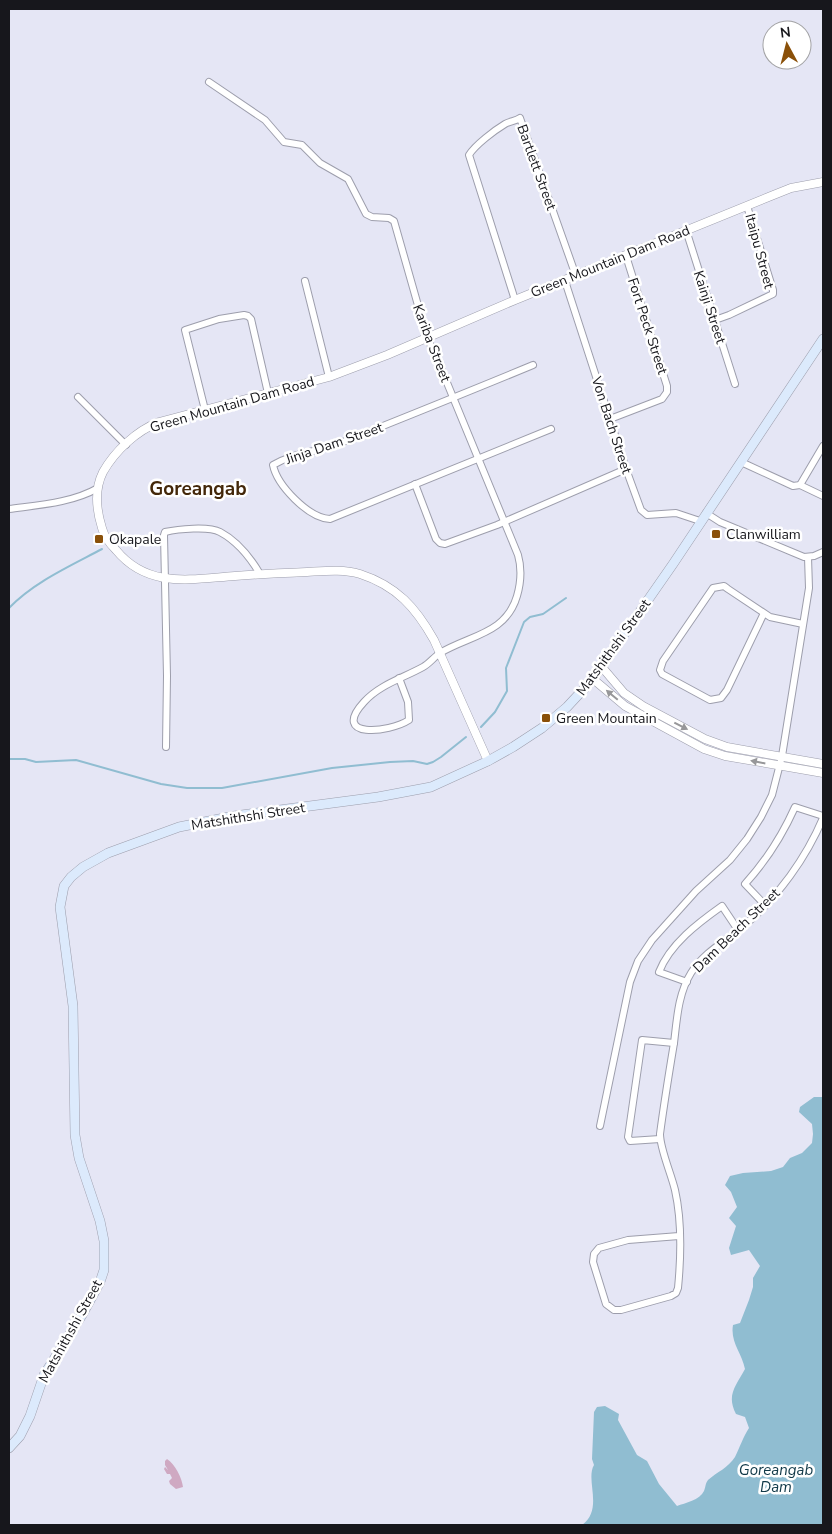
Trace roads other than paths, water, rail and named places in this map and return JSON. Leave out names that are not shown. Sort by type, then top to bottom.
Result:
[{"type":"main road","name":"Matshithshi Street","points":[[9,1448],[20,1436],[30,1416],[44,1375],[88,1303],[104,1270],[104,1241],[100,1221],[79,1158],[75,1135],[73,1006],[60,907],[64,886],[77,872],[108,853],[179,827],[234,816],[378,797],[431,786],[488,761],[548,724],[593,679],[823,339]]},
{"type":"street","name":"Kariba Street","points":[[209,82],[265,120],[284,142],[302,145],[320,163],[348,179],[366,214],[372,217],[389,218],[394,221],[426,337],[505,521],[521,566],[520,582],[509,615],[498,625],[440,653],[425,666],[399,678],[366,700],[356,712],[354,720],[360,730],[389,729],[409,720],[408,702],[399,678]]},
{"type":"street","name":"Bartlett Street","points":[[515,300],[469,155],[472,150],[495,131],[511,121],[520,118],[576,276]]},
{"type":"street","name":"Green Mountain Dam Road","points":[[488,761],[440,653],[425,625],[405,599],[392,589],[375,580],[348,571],[260,574],[181,580],[165,579],[150,575],[134,568],[111,545],[103,532],[99,518],[98,488],[102,474],[109,462],[148,427],[329,377],[791,188],[823,182]]},
{"type":"street","name":"Itaipu Street","points":[[715,320],[773,294],[747,206]]},
{"type":"street","name":"Kainji Street","points":[[686,230],[735,384]]},
{"type":"street","name":"Fort Peck Street","points":[[610,419],[662,398],[667,392],[667,386],[626,256]]},
{"type":"street","name":"Von Bach Street","points":[[566,280],[626,470],[641,510],[647,515],[676,513],[700,521]]},
{"type":"street","points":[[305,281],[329,377]]},
{"type":"street","points":[[205,410],[185,330],[219,319],[244,315],[248,316],[251,320],[268,393]]},
{"type":"street","points":[[454,399],[533,365]]},
{"type":"street","points":[[78,397],[126,445]]},
{"type":"street","name":"Jinja Dam Street","points":[[454,399],[328,448],[286,458],[273,464],[275,475],[288,493],[300,503],[323,518],[330,519],[551,429]]},
{"type":"street","points":[[800,485],[823,446]]},
{"type":"street","points":[[741,462],[793,486],[800,485],[823,496]]},
{"type":"street","points":[[415,484],[436,539],[444,544],[505,521],[626,470]]},
{"type":"street","points":[[9,509],[52,503],[92,492],[98,488]]},
{"type":"street","points":[[706,513],[720,522],[808,557],[823,552]]},
{"type":"street","points":[[166,747],[167,676],[164,535],[166,532],[187,530],[211,529],[220,532],[238,545],[251,558],[260,574]]},
{"type":"street","points":[[600,1126],[628,989],[638,961],[658,933],[696,891],[730,860],[747,839],[762,817],[772,795],[782,756],[809,588],[808,557]]},
{"type":"street","points":[[764,613],[727,690],[721,698],[710,700],[662,674],[660,670],[662,662],[713,588],[724,586],[764,613],[778,619],[803,624]]},
{"type":"street","points":[[601,666],[624,693],[643,706],[705,738],[727,747],[823,764]]},
{"type":"street","points":[[593,679],[625,706],[704,748],[725,756],[823,773]]},
{"type":"street","points":[[765,905],[745,884],[774,848],[795,807],[823,817]]},
{"type":"street","name":"Dam Beach Street","points":[[660,1140],[681,995],[691,972],[716,945],[738,930],[765,905],[787,880],[817,834],[823,817]]},
{"type":"street","points":[[687,982],[659,972],[662,964],[683,937],[722,906],[738,930]]},
{"type":"street","points":[[674,1043],[642,1040],[628,1137],[630,1141],[660,1140],[676,1194],[679,1236],[679,1280],[676,1293],[663,1299],[621,1310],[614,1310],[606,1304],[593,1262],[595,1251],[598,1248],[628,1240],[679,1236]]},
{"type":"water","name":"Goreangab Dam","points":[[814,1097],[823,1097],[823,1525],[582,1525],[592,1511],[591,1478],[594,1465],[592,1459],[594,1412],[597,1407],[605,1406],[619,1414],[618,1420],[637,1455],[647,1461],[659,1484],[677,1506],[699,1497],[704,1491],[708,1480],[726,1467],[735,1457],[749,1428],[745,1417],[736,1414],[732,1401],[733,1391],[745,1369],[733,1337],[733,1325],[740,1323],[753,1287],[753,1278],[760,1266],[749,1250],[731,1255],[729,1248],[736,1226],[729,1218],[737,1207],[731,1192],[725,1185],[730,1176],[771,1171],[783,1167],[790,1158],[802,1153],[812,1143],[813,1134],[812,1124],[799,1112],[800,1107]]},
{"type":"waterway","points":[[9,608],[41,582],[102,549]]},
{"type":"waterway","points":[[481,727],[495,712],[507,691],[506,668],[524,622],[530,617],[543,614],[566,598]]},
{"type":"waterway","points":[[9,759],[25,759],[36,762],[76,760],[161,784],[187,788],[222,788],[332,768],[413,761],[427,764],[441,757],[466,737]]},
{"type":"place","name":"Clanwilliam","points":[[716,534]]},
{"type":"place","name":"Okapale","points":[[99,539]]},
{"type":"place","name":"Green Mountain","points":[[546,718]]},
{"type":"district","name":"Goreangab","points":[[198,488]]}]
